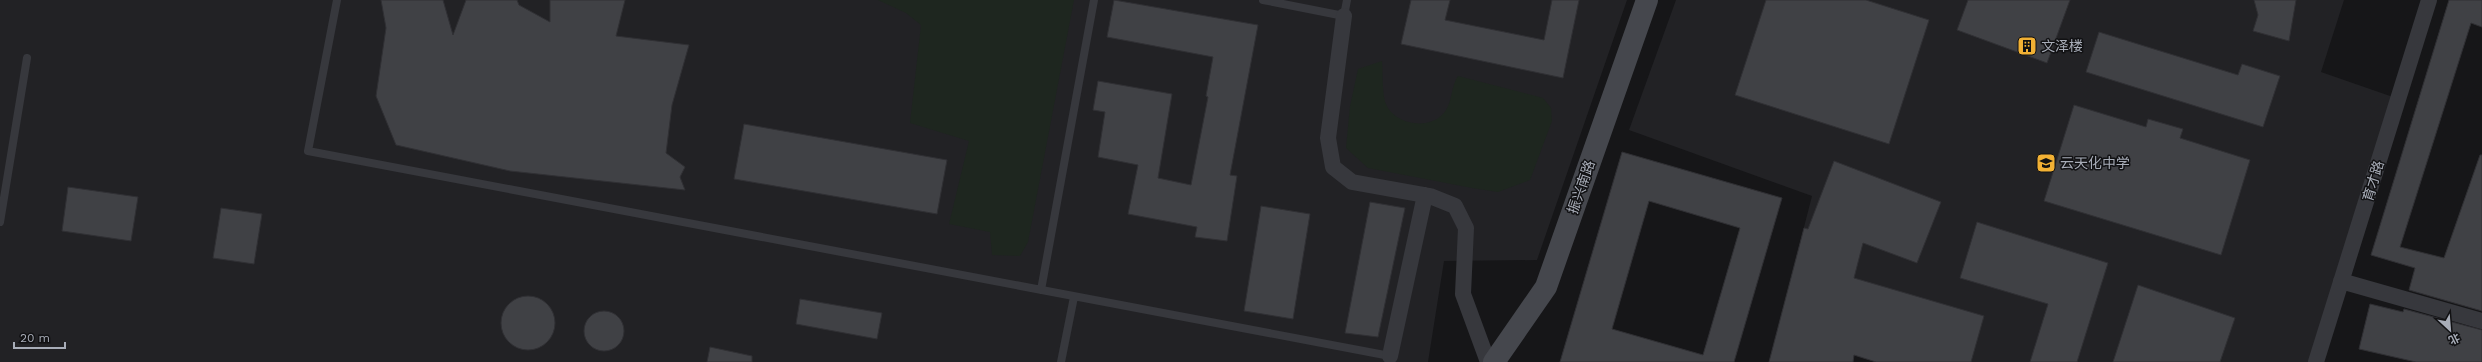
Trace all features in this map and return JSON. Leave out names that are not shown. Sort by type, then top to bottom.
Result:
[{"type":"main road","name":"振兴南路","points":[[1494,362],[1546,287],[1647,0]]},
{"type":"street","name":"育才路","points":[[2316,362],[2429,0]]},
{"type":"street","points":[[1344,16],[1328,138],[1333,167],[1352,182],[1425,195],[1455,206],[1466,228],[1464,294],[1488,362]]},
{"type":"street","points":[[1390,356],[1425,195]]},
{"type":"street","points":[[2341,281],[2482,321]]},
{"type":"lane","points":[[337,0],[308,151],[1390,356]]},
{"type":"lane","points":[[1041,290],[1094,0]]},
{"type":"lane","points":[[1263,0],[1344,16],[1347,0]]},
{"type":"lane","points":[[0,222],[27,58]]},
{"type":"lane","points":[[1061,362],[1074,296]]},
{"type":"shaded area","points":[[0,0],[1627,0],[1537,260],[1444,261],[1428,362],[0,362]]},
{"type":"shaded area","points":[[878,0],[1074,0],[1028,242],[1020,256],[992,255],[990,232],[949,224],[969,141],[910,123],[921,25],[906,13]]},
{"type":"shaded area","name":"云天化中学","points":[[1676,0],[2344,0],[2321,72],[2393,97],[2311,362],[1876,362],[1777,332],[1812,196],[1629,130]]},
{"type":"shaded area","points":[[1382,61],[1383,89],[1386,104],[1390,111],[1396,116],[1411,123],[1436,120],[1446,111],[1455,81],[1458,76],[1543,98],[1551,108],[1552,121],[1530,180],[1498,192],[1368,168],[1346,148],[1350,106],[1358,69]]},
{"type":"building","points":[[381,0],[443,0],[453,35],[466,0],[517,0],[519,5],[550,22],[550,0],[625,0],[616,36],[689,45],[672,105],[666,153],[685,167],[680,177],[685,190],[510,171],[396,145],[376,96],[386,28]]},
{"type":"building","points":[[1114,0],[1258,25],[1230,175],[1237,176],[1227,241],[1195,237],[1197,227],[1128,214],[1138,165],[1098,157],[1105,112],[1093,110],[1098,81],[1172,94],[1158,178],[1191,185],[1208,97],[1206,96],[1213,57],[1107,37]]},
{"type":"building","points":[[1411,0],[1450,0],[1445,20],[1544,40],[1552,0],[1579,0],[1563,78],[1401,44]]},
{"type":"building","points":[[1766,0],[1866,0],[1929,20],[1889,144],[1735,95]]},
{"type":"building","name":"文泽楼","points":[[1968,0],[2070,0],[2047,63],[1957,30]]},
{"type":"building","points":[[2254,0],[2296,0],[2289,41],[2253,31],[2258,15]]},
{"type":"building","points":[[2449,0],[2482,0],[2482,27],[2471,23],[2400,247],[2444,258],[2480,155],[2482,155],[2482,311],[2409,290],[2415,268],[2371,255]]},
{"type":"building","points":[[2099,32],[2238,75],[2242,64],[2280,76],[2263,127],[2086,72]]},
{"type":"building","points":[[2074,105],[2146,127],[2148,119],[2183,129],[2180,138],[2250,160],[2221,255],[2044,201]]},
{"type":"building","points":[[744,124],[947,160],[937,214],[734,179]]},
{"type":"building","points":[[1622,152],[1782,198],[1734,362],[1560,362]],"holes":[[[1649,201],[1740,228],[1703,355],[1612,329]]]},
{"type":"building","points":[[1834,161],[1941,202],[1917,263],[1863,243],[1854,278],[1984,316],[1971,362],[1876,362],[1854,355],[1853,362],[1769,362],[1804,228],[1808,229]]},
{"type":"building","points":[[68,187],[138,197],[131,241],[62,231]]},
{"type":"building","points":[[1370,202],[1405,208],[1378,337],[1345,333]]},
{"type":"building","points":[[1261,206],[1310,214],[1293,319],[1244,311]]},
{"type":"building","points":[[221,208],[262,214],[254,264],[213,258]]},
{"type":"building","points":[[1977,222],[2108,263],[2077,362],[2030,362],[2048,304],[1960,278]]},
{"type":"building","points":[[2138,285],[2235,318],[2220,362],[2113,362]]},
{"type":"building","points":[[523,296],[533,296],[543,300],[551,308],[555,318],[555,328],[551,338],[543,346],[533,350],[523,350],[513,346],[505,338],[501,328],[501,318],[505,308],[513,300]]},
{"type":"building","points":[[800,299],[882,313],[877,339],[796,324]]},
{"type":"building","points":[[2370,304],[2403,312],[2404,309],[2482,330],[2482,362],[2416,362],[2359,349]]},
{"type":"building","points":[[604,311],[618,317],[624,331],[618,345],[604,351],[590,345],[584,331],[590,317]]},
{"type":"building","points":[[710,347],[752,356],[752,362],[707,362]]},
{"type":"place","name":"文泽楼","points":[[2027,46]]},
{"type":"place","name":"云天化中学","points":[[2046,163]]}]
